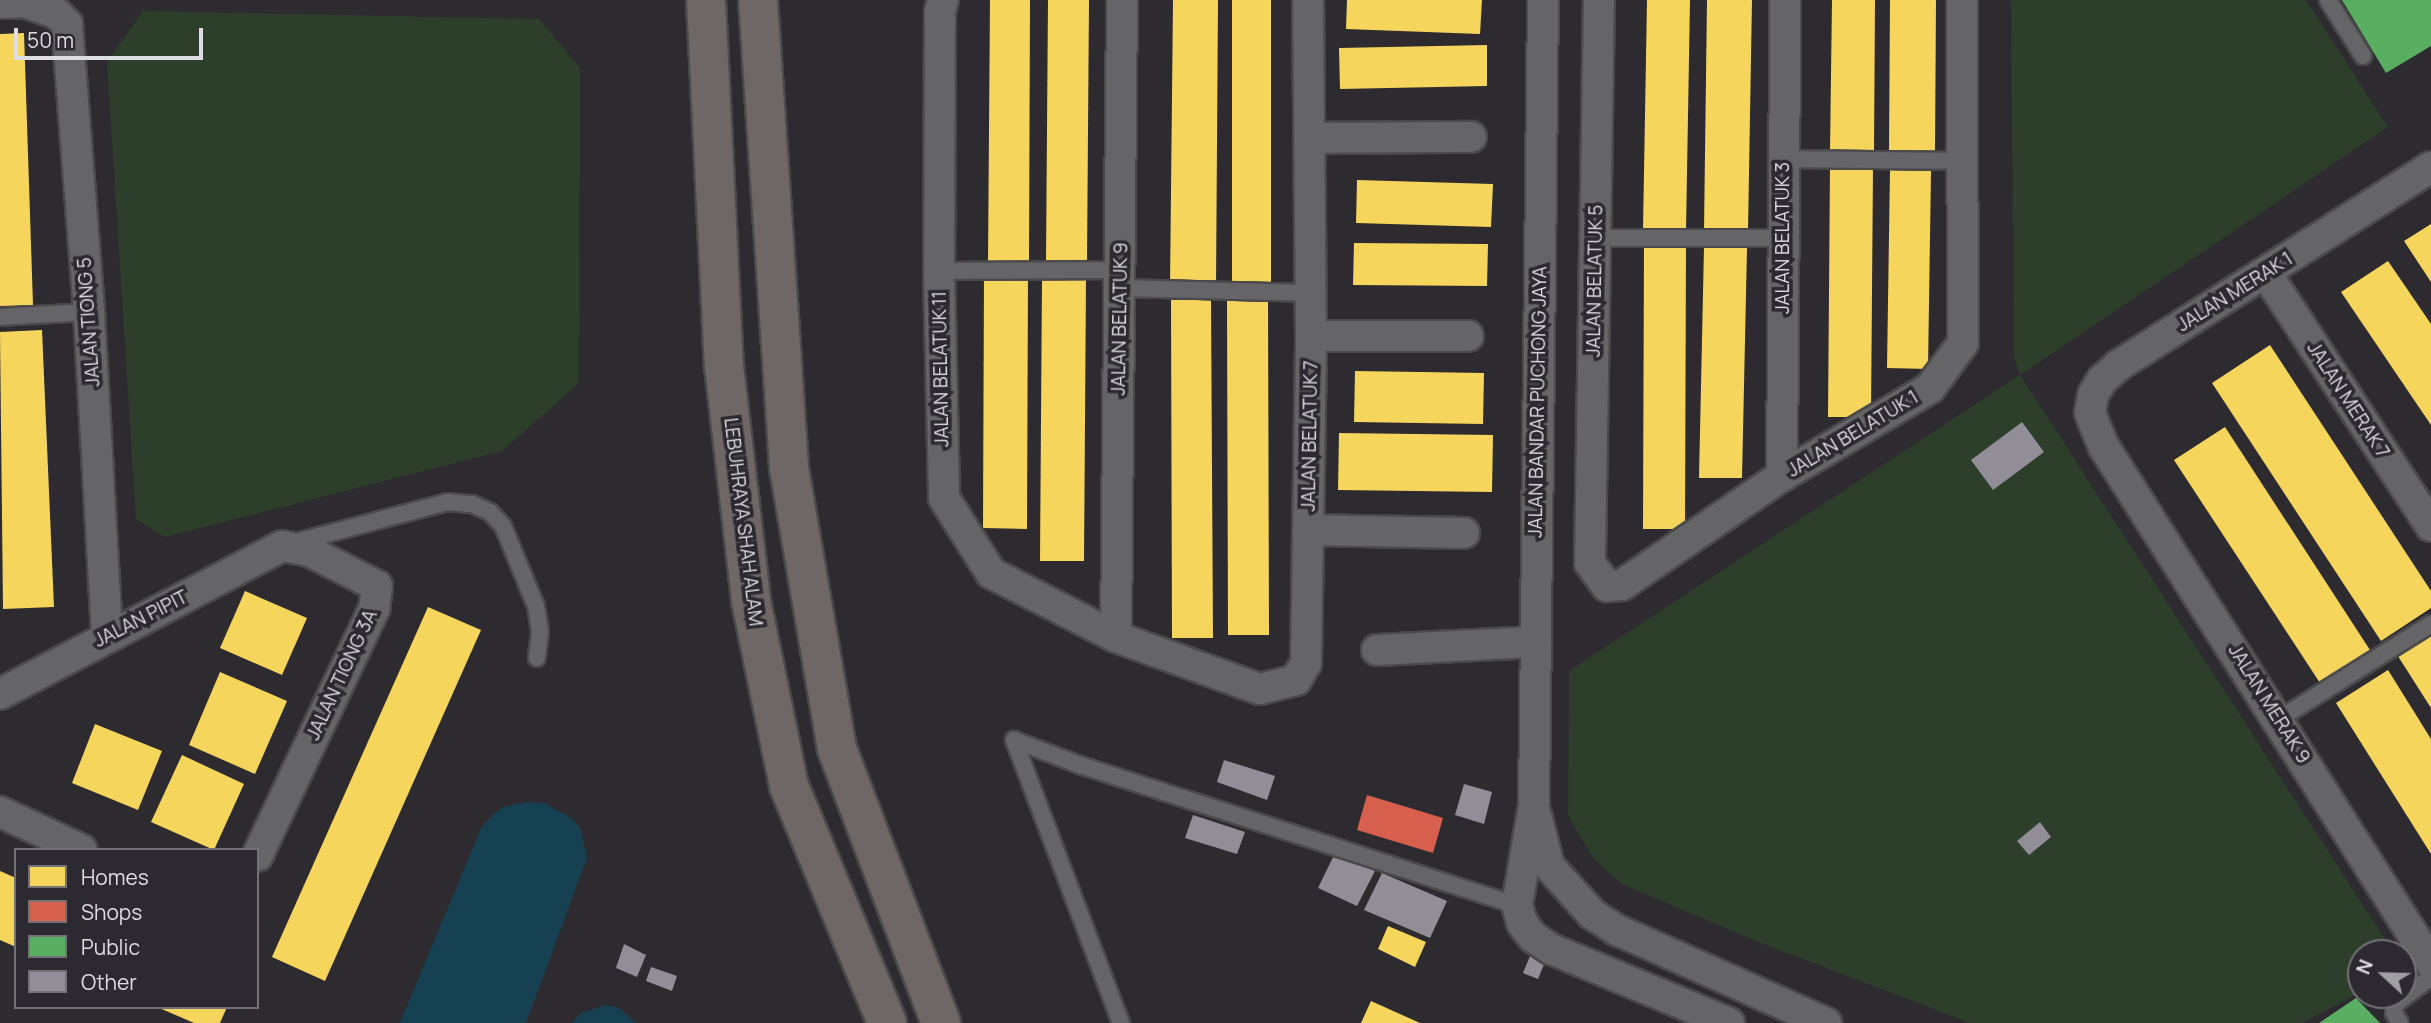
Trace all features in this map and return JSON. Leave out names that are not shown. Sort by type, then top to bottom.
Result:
[{"type":"highway","name":"LEBUHRAYA SHAH ALAM","points":[[706,0],[724,366],[751,601],[789,786],[887,1023]]},
{"type":"highway","points":[[758,0],[789,468],[837,748],[941,1023]]},
{"type":"street","name":"JALAN BELATUK 9","points":[[1116,637],[1122,0]]},
{"type":"street","name":"JALAN BELATUK 7","points":[[1116,637],[1260,689],[1296,680],[1306,663],[1311,336],[1308,0]]},
{"type":"street","name":"JALAN BANDAR PUCHONG JAYA","points":[[1517,905],[1534,805],[1543,0]]},
{"type":"street","name":"JALAN BELATUK 5","points":[[1590,563],[1599,0]]},
{"type":"street","name":"JALAN BELATUK 3","points":[[1782,476],[1785,0]]},
{"type":"street","name":"JALAN BELATUK 1","points":[[1590,563],[1607,586],[1622,585],[1782,476],[1930,388],[1963,343],[1962,0]]},
{"type":"street","name":"JALAN TIONG 5","points":[[0,3],[24,2],[56,13],[67,24],[89,312],[107,636]]},
{"type":"street","name":"JALAN BELATUK 11","points":[[942,6],[939,271],[944,498],[991,573],[1116,637]]},
{"type":"street","points":[[1310,138],[1471,137]]},
{"type":"street","name":"JALAN MERAK 1","points":[[2104,447],[2090,413],[2093,395],[2102,380],[2118,366],[2431,167]]},
{"type":"street","name":"JALAN MERAK 7","points":[[2266,273],[2431,526]]},
{"type":"street","points":[[1311,336],[1468,336]]},
{"type":"street","name":"JALAN MERAK 9","points":[[2104,447],[2279,719],[2431,965]]},
{"type":"street","points":[[1308,530],[1464,533]]},
{"type":"street","name":"JALAN PIPIT","points":[[0,694],[282,546]]},
{"type":"street","name":"JALAN TIONG 3A","points":[[259,852],[374,609],[377,586],[309,551],[282,546]]},
{"type":"street","points":[[1377,650],[1535,642]]},
{"type":"street","name":"JALAN BANDAR PUCHONG JAYA","points":[[1534,805],[1549,866],[1592,914],[1617,930],[1826,1023]]},
{"type":"street","points":[[0,813],[78,848]]},
{"type":"street","points":[[1517,905],[1522,923],[1533,937],[1551,949],[1729,1023]]},
{"type":"lane","points":[[2328,0],[2363,56]]},
{"type":"lane","points":[[1784,159],[1962,161]]},
{"type":"lane","points":[[1595,238],[1783,238]]},
{"type":"lane","points":[[939,271],[1121,279],[1311,293]]},
{"type":"lane","points":[[0,317],[89,312]]},
{"type":"lane","points":[[282,546],[447,502],[481,508],[503,526],[536,607],[540,632],[537,658]]},
{"type":"lane","points":[[2279,719],[2431,624]]},
{"type":"lane","points":[[1121,1023],[1014,740],[1094,769],[1517,905]]},
{"type":"lane","points":[[2400,1023],[2394,1013],[2395,1004],[2431,965]]},
{"type":"green space","points":[[2011,0],[2306,0],[2388,127],[2020,375],[2014,357]]},
{"type":"green space","points":[[143,11],[539,19],[580,68],[579,383],[502,451],[165,537],[136,519],[107,62]]},
{"type":"green space","points":[[2020,375],[2385,939],[2347,939],[2347,999],[2302,1023],[1970,1023],[1756,941],[1622,884],[1593,858],[1568,815],[1569,671]]},
{"type":"water","points":[[526,802],[544,803],[571,818],[580,828],[587,858],[526,1023],[400,1023],[482,826],[501,808]]},
{"type":"water","points":[[606,1005],[619,1008],[636,1023],[572,1023],[581,1013]]},
{"type":"building: Homes","points":[[990,0],[1030,0],[1029,263],[988,263]]},
{"type":"building: Homes","points":[[1048,0],[1089,0],[1087,263],[1046,262]]},
{"type":"building: Homes","points":[[1173,0],[1218,0],[1216,287],[1170,287]]},
{"type":"building: Homes","points":[[1232,0],[1271,0],[1271,285],[1232,285]]},
{"type":"building: Homes","points":[[1347,0],[1482,0],[1480,34],[1346,29]]},
{"type":"building: Homes","points":[[1647,0],[1690,0],[1686,230],[1643,229]]},
{"type":"building: Homes","points":[[1707,0],[1752,0],[1748,230],[1704,230]]},
{"type":"building: Homes","points":[[1832,0],[1875,0],[1874,150],[1830,150]]},
{"type":"building: Homes","points":[[1890,0],[1936,0],[1935,152],[1889,151]]},
{"type":"building: Homes","points":[[24,33],[33,305],[0,306],[0,34]]},
{"type":"building: Homes","points":[[1487,45],[1487,86],[1340,89],[1339,48]]},
{"type":"building: Homes","points":[[1830,166],[1873,166],[1871,417],[1828,417]]},
{"type":"building: Homes","points":[[1890,170],[1931,171],[1928,369],[1887,368]]},
{"type":"building: Homes","points":[[1357,180],[1493,184],[1491,227],[1356,223]]},
{"type":"building: Homes","points":[[2431,224],[2431,282],[2404,241]]},
{"type":"building: Homes","points":[[1354,243],[1488,244],[1487,286],[1353,285]]},
{"type":"building: Homes","points":[[1644,245],[1686,245],[1685,529],[1643,529]]},
{"type":"building: Homes","points":[[1704,247],[1747,248],[1742,478],[1699,478]]},
{"type":"building: Homes","points":[[2388,261],[2431,324],[2431,425],[2341,292]]},
{"type":"building: Homes","points":[[1028,274],[1027,529],[983,528],[984,275]]},
{"type":"building: Homes","points":[[1042,278],[1086,278],[1084,561],[1040,561]]},
{"type":"building: Homes","points":[[1227,299],[1268,299],[1269,635],[1228,635]]},
{"type":"building: Homes","points":[[1171,300],[1211,300],[1213,638],[1172,638]]},
{"type":"building: Homes","points":[[42,330],[54,607],[3,609],[0,332]]},
{"type":"building: Homes","points":[[2270,345],[2431,591],[2431,608],[2381,641],[2212,383]]},
{"type":"building: Homes","points":[[1355,371],[1484,373],[1483,424],[1354,422]]},
{"type":"building: Homes","points":[[2225,427],[2370,650],[2320,683],[2174,460]]},
{"type":"building: Homes","points":[[1339,433],[1493,435],[1492,492],[1338,490]]},
{"type":"building: Homes","points":[[245,591],[307,618],[282,675],[220,648]]},
{"type":"building: Homes","points":[[428,607],[481,630],[325,981],[272,957]]},
{"type":"building: Homes","points":[[2431,630],[2431,708],[2396,653]]},
{"type":"building: Homes","points":[[2388,670],[2431,739],[2431,854],[2336,703]]},
{"type":"building: Homes","points":[[220,672],[287,701],[255,774],[189,745]]},
{"type":"building: Homes","points":[[95,724],[162,751],[138,810],[72,783]]},
{"type":"building: Homes","points":[[182,755],[244,784],[215,848],[151,822]]},
{"type":"building: Homes","points":[[0,871],[14,877],[14,946],[0,940]]},
{"type":"building: Homes","points":[[1388,926],[1426,942],[1415,967],[1378,949]]},
{"type":"building: Homes","points":[[1371,1001],[1420,1023],[1361,1023]]},
{"type":"building: Homes","points":[[162,1009],[226,1009],[220,1023],[194,1023]]},
{"type":"building: Shops","points":[[1367,795],[1443,818],[1433,853],[1357,830]]},
{"type":"building: Public","points":[[2342,0],[2431,0],[2431,46],[2386,73]]},
{"type":"building: Public","points":[[2347,1004],[2347,1009],[2367,1009],[2380,1023],[2319,1023]]},
{"type":"building: Other","points":[[2022,422],[2044,452],[1993,490],[1971,460]]},
{"type":"building: Other","points":[[1224,760],[1275,776],[1267,800],[1217,782]]},
{"type":"building: Other","points":[[1464,784],[1492,792],[1484,824],[1455,815]]},
{"type":"building: Other","points":[[1193,815],[1245,832],[1237,854],[1185,838]]},
{"type":"building: Other","points":[[2040,822],[2051,837],[2029,855],[2017,841]]},
{"type":"building: Other","points":[[1335,853],[1375,871],[1357,906],[1318,888]]},
{"type":"building: Other","points":[[1382,873],[1447,901],[1430,938],[1364,910]]},
{"type":"building: Other","points":[[624,944],[646,955],[637,977],[616,968]]},
{"type":"building: Other","points":[[1530,956],[1545,962],[1538,979],[1523,973]]},
{"type":"building: Other","points":[[651,967],[677,976],[672,991],[646,981]]}]
